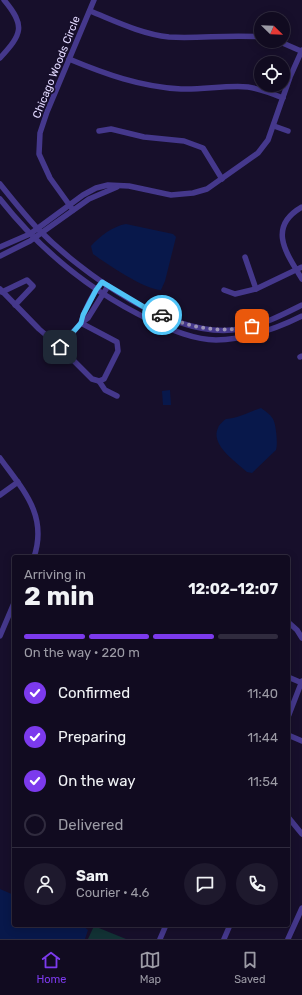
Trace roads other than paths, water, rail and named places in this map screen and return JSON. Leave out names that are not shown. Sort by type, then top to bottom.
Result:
[{"type":"street","points":[[0,58],[13,44],[19,31],[19,22],[16,14],[4,0]]},
{"type":"street","name":"Chicago Woods Circle","points":[[72,208],[50,178],[40,154],[40,133],[47,112],[94,0]]},
{"type":"street","points":[[90,12],[146,33],[168,37],[220,38],[243,35],[254,36]]},
{"type":"street","points":[[0,256],[34,239],[72,208],[82,195],[96,188],[108,185],[129,186],[171,195],[193,193],[206,189],[258,153],[268,140],[274,126],[283,98],[302,50],[290,46]]},
{"type":"street","points":[[69,59],[104,74],[153,86],[181,89],[248,88],[264,90],[283,98]]},
{"type":"street","points":[[274,126],[288,131]]},
{"type":"street","points":[[99,131],[111,129],[144,137],[184,141],[203,148],[222,178]]},
{"type":"street","points":[[0,184],[37,228],[70,258],[108,286],[149,310],[170,319],[191,326],[216,330],[239,329],[266,323],[302,305]]},
{"type":"street","points":[[0,199],[34,239],[96,290],[167,328],[186,335],[214,340],[242,338],[282,326],[302,316]]},
{"type":"street","points":[[302,207],[292,213],[284,224],[282,237],[286,251],[302,279]]},
{"type":"street","points":[[0,248],[30,234],[37,228],[72,208]]},
{"type":"street","points":[[244,258],[256,289]]},
{"type":"street","points":[[224,290],[235,294],[256,289],[302,267]]},
{"type":"street","points":[[15,304],[33,286],[27,280],[1,291],[92,379],[99,381],[105,390],[117,396]]},
{"type":"street","points":[[81,323],[83,315],[96,290],[102,282]]},
{"type":"street","points":[[60,347],[81,323],[88,318],[108,286]]},
{"type":"street","points":[[81,323],[116,342],[118,351],[104,379],[99,381]]},
{"type":"street","points":[[0,458],[32,503],[38,523],[38,542],[35,555]]},
{"type":"street","points":[[0,495],[18,482]]},
{"type":"street","points":[[0,636],[12,608]]},
{"type":"street","points":[[290,624],[297,630],[302,638]]},
{"type":"street","points":[[290,678],[302,682],[290,712]]},
{"type":"street","points":[[290,736],[302,741]]},
{"type":"street","points":[[290,819],[302,834]]},
{"type":"street","points":[[288,939],[302,908]]},
{"type":"street","points":[[160,939],[165,927]]},
{"type":"street","points":[[224,939],[229,927]]}]
